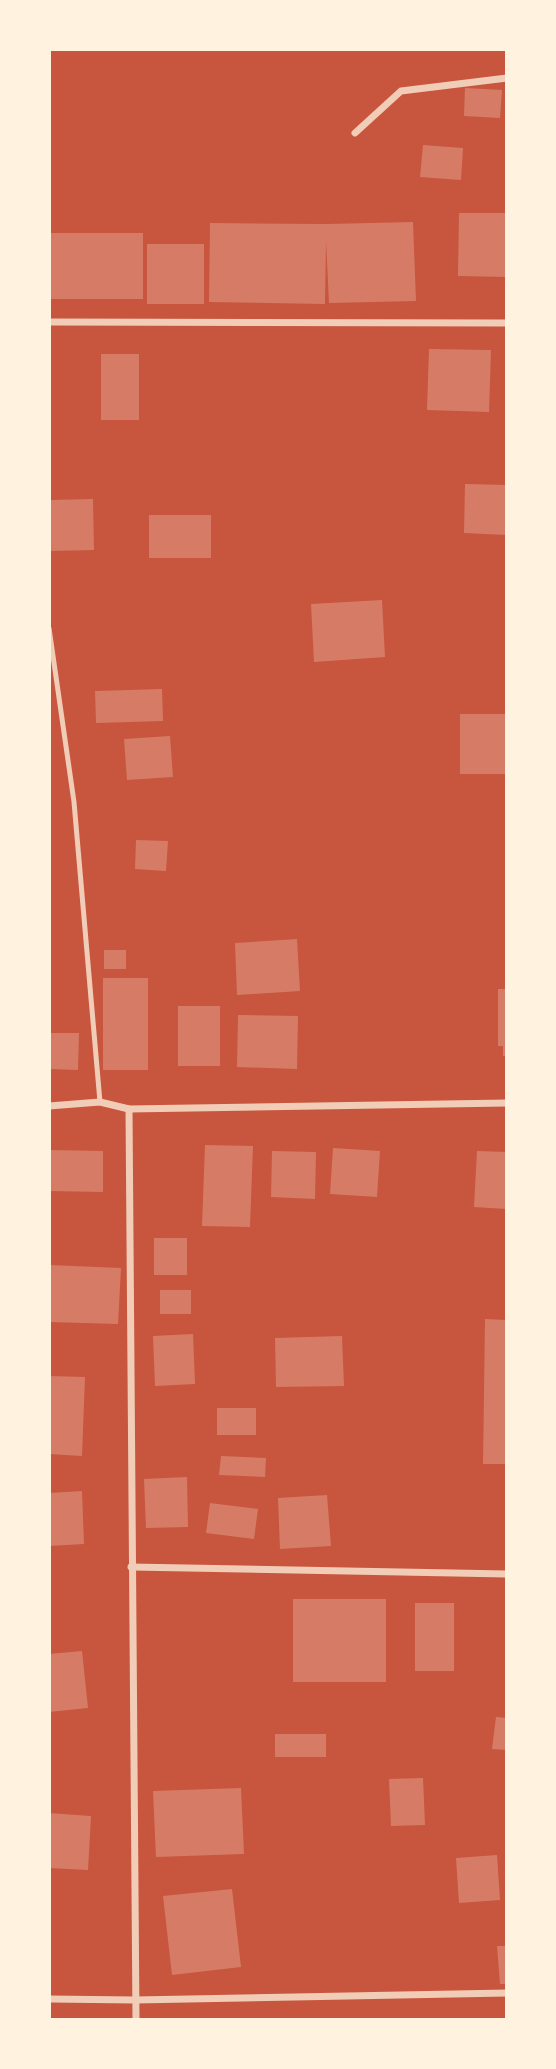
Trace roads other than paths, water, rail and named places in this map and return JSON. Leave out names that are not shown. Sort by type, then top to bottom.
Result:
[{"type":"street","points":[[355,133],[401,91],[507,78]]},
{"type":"street","points":[[49,322],[507,323]]},
{"type":"street","points":[[49,1106],[100,1102],[129,1109],[507,1102]]},
{"type":"street","points":[[129,1109],[136,2020]]},
{"type":"street","points":[[131,1567],[507,1574]]},
{"type":"street","points":[[49,1999],[135,2000],[507,1993]]},
{"type":"lane","points":[[49,628],[74,802],[100,1102]]}]
